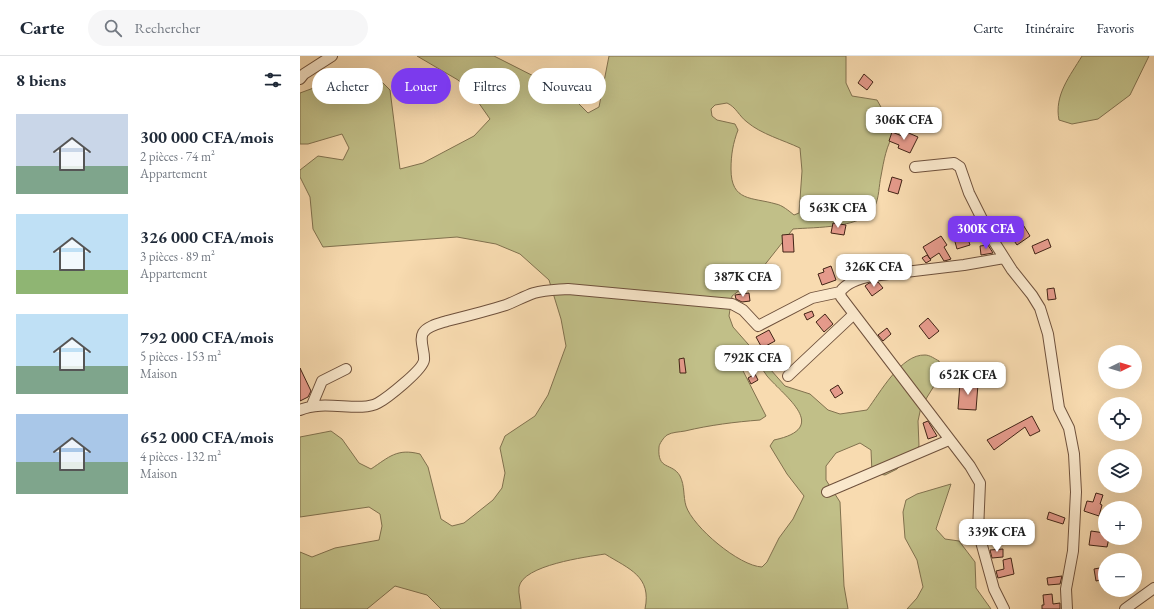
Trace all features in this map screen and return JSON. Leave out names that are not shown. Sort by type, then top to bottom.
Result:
[{"type":"street","points":[[300,79],[304,74],[332,56]]},
{"type":"street","points":[[915,167],[958,164],[990,237],[1040,308],[1048,334],[1059,408],[1069,428],[1074,454],[1076,492],[1073,551],[1066,589],[1067,609]]},
{"type":"street","points":[[300,410],[312,405],[368,406],[379,403],[410,378],[423,364],[422,338],[426,329],[507,304],[534,293],[546,290],[589,291],[732,304],[743,310],[758,326],[812,298],[840,292],[843,288],[859,279],[1004,258]]},
{"type":"street","points":[[840,292],[841,297],[970,466],[980,483],[978,531],[994,588],[1004,609]]},
{"type":"street","points":[[788,376],[854,314]]},
{"type":"street","points":[[312,405],[322,381],[346,369]]},
{"type":"street","points":[[827,492],[949,440]]},
{"type":"street","points":[[1125,609],[1154,588]]},
{"type":"shaded area","points":[[417,56],[494,56],[518,68],[459,68],[459,81],[451,76],[451,68],[438,68]]},
{"type":"shaded area","points":[[609,56],[846,56],[846,83],[852,96],[877,100],[895,132],[886,153],[875,206],[869,214],[850,223],[826,227],[793,229],[752,281],[732,296],[729,316],[733,327],[785,386],[810,394],[828,410],[840,414],[867,410],[900,367],[916,356],[931,356],[939,361],[942,373],[921,407],[918,421],[919,446],[897,469],[885,475],[872,473],[871,450],[860,443],[836,453],[826,466],[826,480],[840,502],[844,586],[848,609],[645,609],[646,598],[642,581],[630,569],[605,554],[556,563],[531,573],[523,579],[519,587],[521,609],[441,609],[427,595],[395,586],[367,609],[300,609],[300,552],[312,557],[335,548],[379,540],[382,526],[380,514],[369,507],[300,517],[300,437],[331,431],[342,439],[359,463],[371,469],[388,457],[399,453],[412,452],[420,454],[428,467],[441,519],[452,526],[464,523],[493,500],[502,488],[505,473],[500,448],[505,436],[535,416],[548,395],[566,346],[561,319],[549,280],[520,254],[496,244],[457,237],[323,247],[313,229],[310,197],[300,177],[300,170],[318,156],[343,160],[349,148],[342,134],[308,144],[300,144],[300,93],[312,89],[312,104],[383,104],[383,83],[390,90],[400,169],[423,163],[474,136],[490,119],[480,104],[520,104],[520,69],[528,73],[528,104],[579,104],[588,113],[599,107],[600,104],[606,104],[606,71]],"holes":[[[727,103],[733,107],[744,120],[753,126],[765,133],[800,148],[802,171],[799,213],[794,215],[778,205],[751,199],[739,193],[735,187],[732,180],[731,164],[738,130],[735,124],[717,120],[712,116],[711,109],[715,105]],[[742,346],[748,348],[767,376],[799,411],[802,420],[799,428],[791,435],[774,440],[770,446],[787,474],[804,496],[793,519],[779,538],[767,562],[762,567],[752,565],[741,560],[718,544],[707,534],[690,515],[686,506],[683,484],[680,476],[677,472],[663,463],[660,460],[659,455],[660,444],[664,437],[669,434],[713,425],[760,420],[766,416],[739,363],[738,351]]]},
{"type":"shaded area","points":[[1082,56],[1149,56],[1130,95],[1098,119],[1072,124],[1059,120],[1059,102],[1068,78]]},
{"type":"shaded area","points":[[951,484],[936,529],[945,539],[959,541],[975,562],[976,588],[991,609],[907,609],[917,598],[923,587],[917,560],[905,538],[903,512],[906,500],[917,494]]},
{"type":"building","points":[[864,74],[873,82],[867,90],[858,83]]},
{"type":"building","points":[[904,131],[918,137],[910,153],[898,148],[899,145],[889,141],[892,132],[902,136]]},
{"type":"building","points":[[892,177],[902,180],[898,194],[888,191]]},
{"type":"building","points":[[833,223],[846,225],[844,235],[831,233]]},
{"type":"building","points":[[1022,223],[1030,236],[1017,245],[1008,232]]},
{"type":"building","points":[[964,227],[970,245],[957,249],[952,231]]},
{"type":"building","points":[[793,234],[794,252],[783,252],[782,235]]},
{"type":"building","points":[[941,236],[947,245],[944,247],[951,259],[944,261],[939,253],[930,259],[923,247]]},
{"type":"building","points":[[1048,239],[1051,247],[1035,254],[1032,246]]},
{"type":"building","points":[[988,245],[993,253],[981,255],[980,246]]},
{"type":"building","points":[[927,255],[931,260],[926,263],[922,258]]},
{"type":"building","points":[[831,266],[836,280],[822,285],[818,274],[824,272],[823,269]]},
{"type":"building","points":[[878,282],[883,288],[872,296],[865,286],[869,283]]},
{"type":"building","points":[[1054,288],[1056,299],[1048,300],[1047,289]]},
{"type":"building","points":[[749,293],[750,301],[742,302],[736,299],[735,295]]},
{"type":"building","points":[[812,311],[814,316],[807,320],[804,314]]},
{"type":"building","points":[[825,314],[833,324],[824,332],[816,322]]},
{"type":"building","points":[[928,318],[939,331],[929,339],[919,326]]},
{"type":"building","points":[[887,328],[891,334],[883,341],[878,335]]},
{"type":"building","points":[[769,330],[775,341],[762,348],[756,337]]},
{"type":"building","points":[[684,358],[686,373],[680,373],[679,359]]},
{"type":"building","points":[[300,368],[311,391],[308,397],[300,401]]},
{"type":"building","points":[[755,374],[758,380],[751,384],[748,378]]},
{"type":"building","points":[[960,383],[978,384],[976,410],[958,409]]},
{"type":"building","points":[[838,385],[843,393],[835,398],[830,390]]},
{"type":"building","points":[[1032,416],[1040,431],[1030,436],[1025,427],[994,450],[987,440]]},
{"type":"building","points":[[928,421],[937,436],[928,439],[923,423]]},
{"type":"building","points":[[1096,493],[1103,495],[1101,501],[1098,501],[1098,516],[1084,511],[1087,501],[1093,502]]},
{"type":"building","points":[[1049,512],[1065,518],[1063,524],[1047,519]]},
{"type":"building","points":[[1091,531],[1098,532],[1098,545],[1107,545],[1107,547],[1089,545]]},
{"type":"building","points":[[1003,549],[1003,557],[992,558],[990,550]]},
{"type":"building","points":[[1011,558],[1014,574],[998,578],[996,571],[1004,569],[1003,560]]},
{"type":"building","points":[[1098,568],[1098,581],[1096,581],[1094,569]]},
{"type":"building","points":[[1062,576],[1060,584],[1048,585],[1047,578]]},
{"type":"building","points":[[1052,594],[1053,604],[1060,603],[1060,609],[1042,609],[1042,605],[1044,605],[1043,595]]}]
